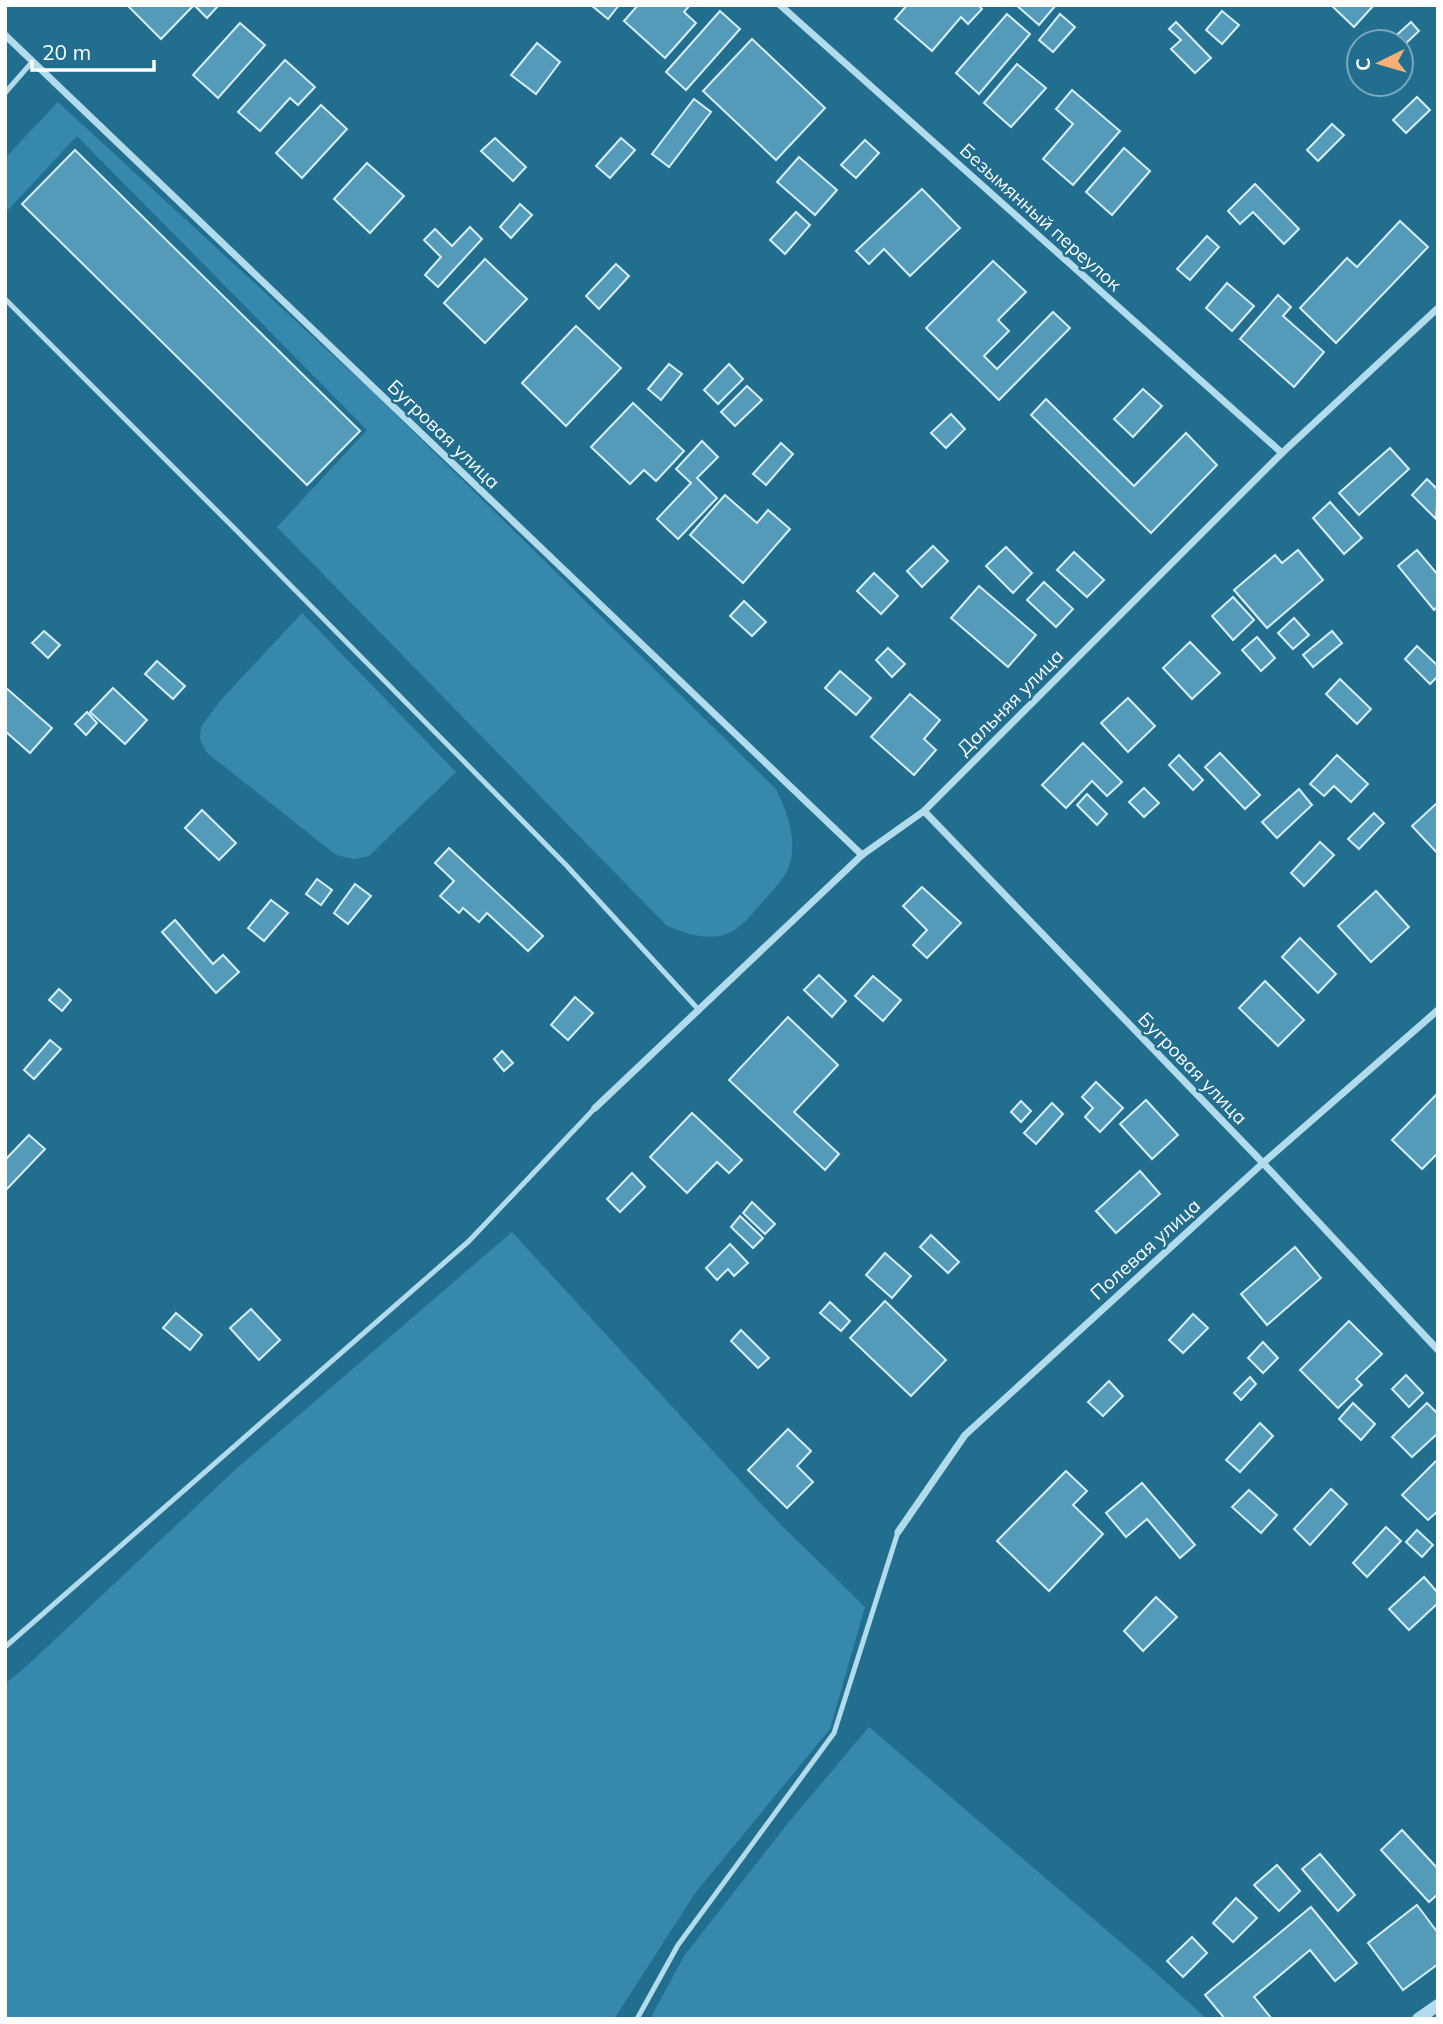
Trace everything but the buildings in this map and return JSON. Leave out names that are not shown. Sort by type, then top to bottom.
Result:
[{"type":"street","name":"Безымянный переулок","points":[[780,5],[1282,453]]},
{"type":"street","name":"Бугровая улица","points":[[5,35],[862,855]]},
{"type":"street","name":"Дальняя улица","points":[[595,1108],[862,855],[924,811],[1282,453],[1438,308]]},
{"type":"street","name":"Бугровая улица","points":[[924,811],[1263,1163],[1438,1350]]},
{"type":"street","name":"Полевая улица","points":[[898,1532],[965,1435],[1263,1163],[1438,1010]]},
{"type":"street","points":[[1418,2019],[1438,2005]]},
{"type":"lane","points":[[5,93],[32,62]]},
{"type":"lane","points":[[5,299],[566,865],[698,1009]]},
{"type":"lane","points":[[5,1647],[469,1241],[595,1108]]},
{"type":"lane","points":[[637,2019],[678,1945],[834,1733],[898,1532]]},
{"type":"shaded area","points":[[58,102],[374,393],[776,789],[792,834],[790,863],[777,886],[742,925],[731,932],[713,937],[693,935],[667,926],[277,527],[367,430],[77,136],[8,210],[5,207],[5,158]]},
{"type":"shaded area","points":[[302,613],[456,772],[369,856],[354,859],[336,855],[206,752],[200,739],[201,727],[220,701]]},
{"type":"shaded area","points":[[512,1232],[779,1523],[865,1607],[830,1729],[696,1892],[614,2019],[5,2019],[5,1684],[237,1468]]},
{"type":"shaded area","points":[[869,1727],[1207,2019],[650,2019],[684,1956],[788,1823]]}]
